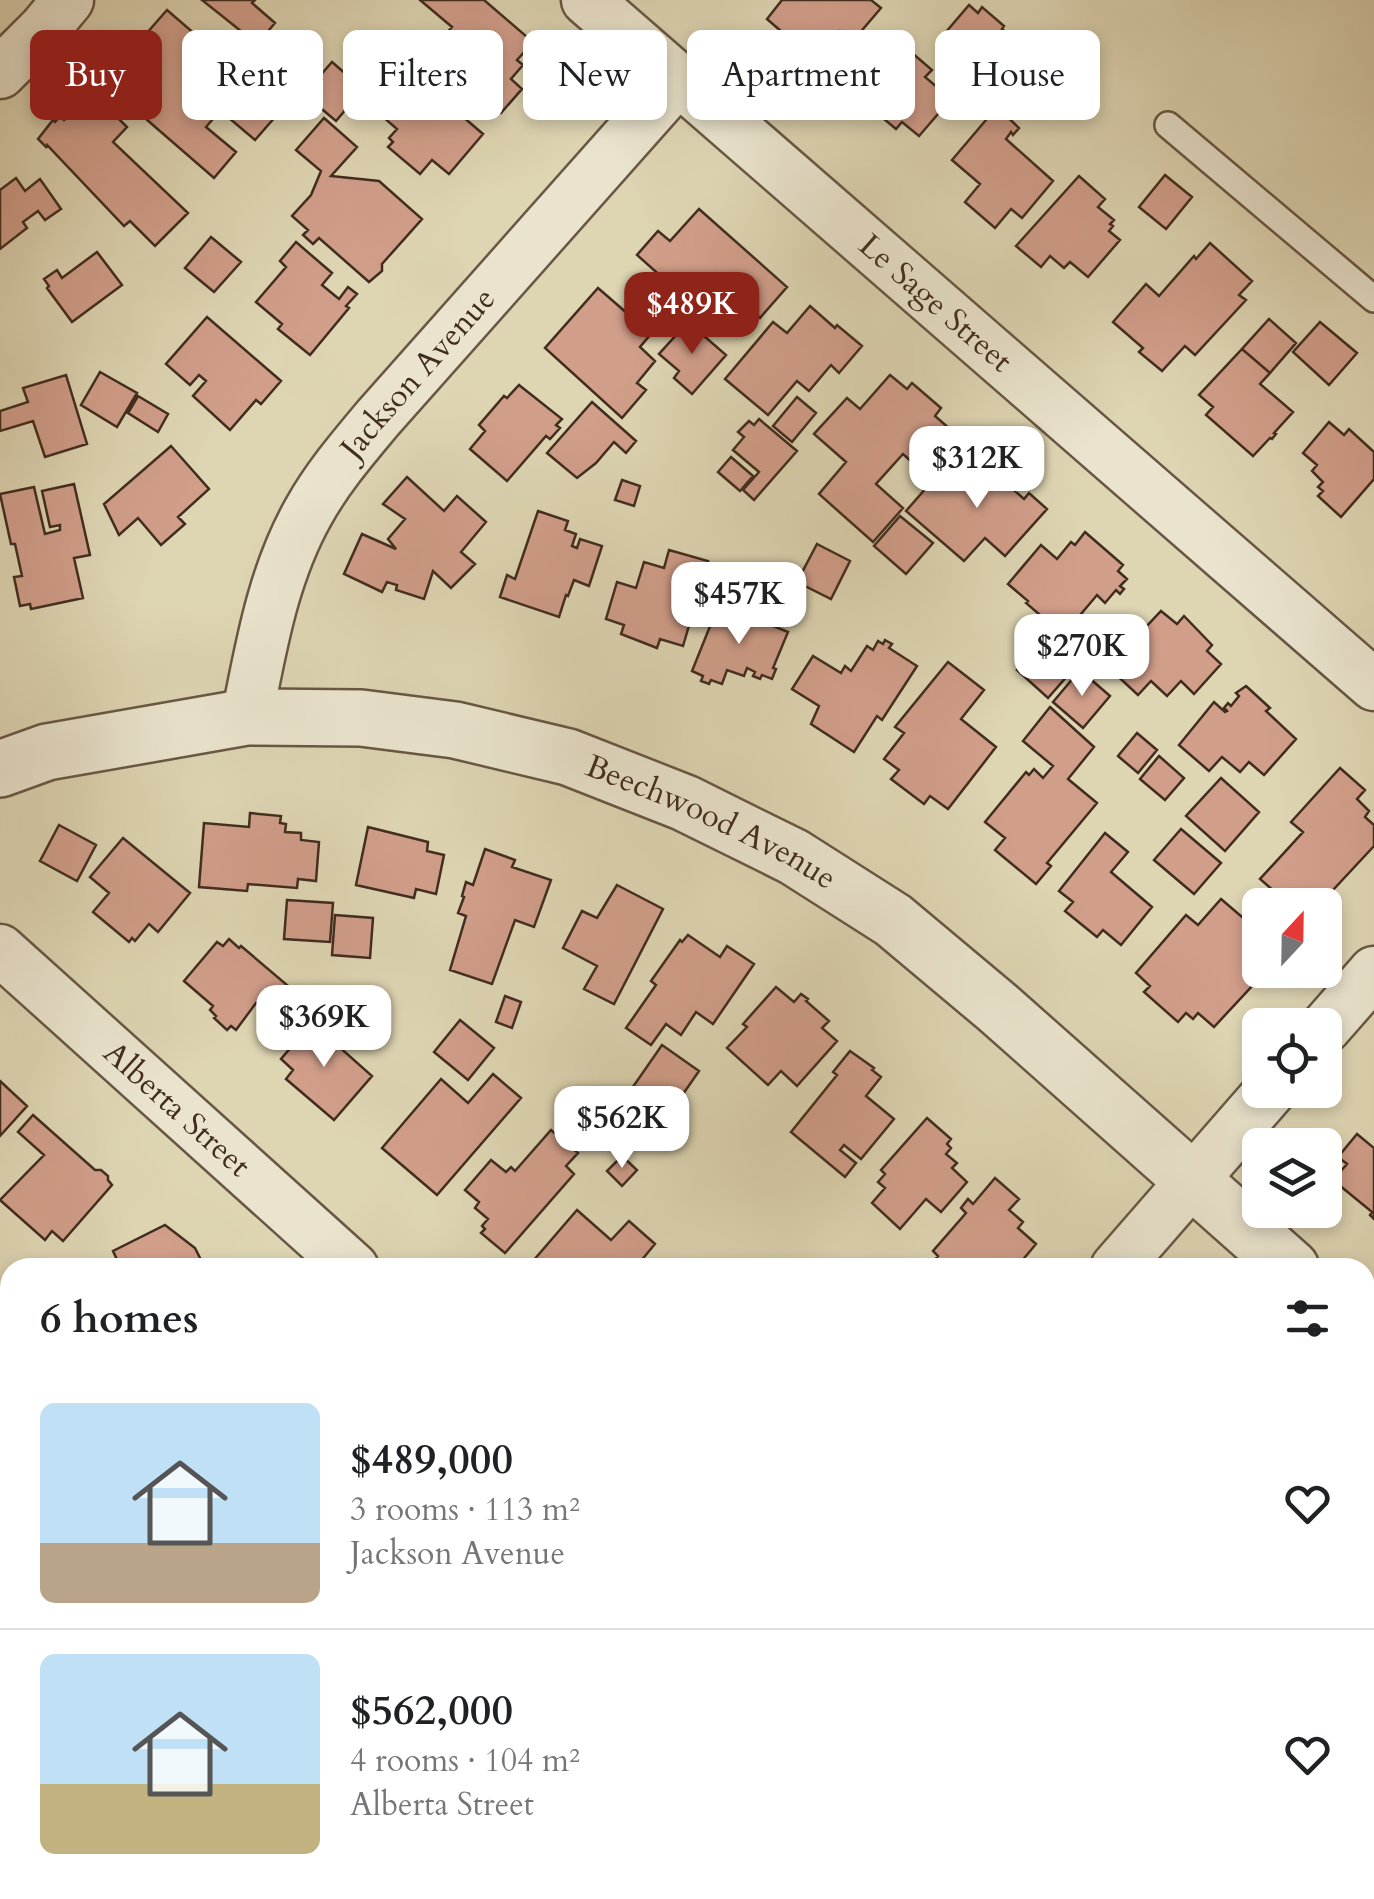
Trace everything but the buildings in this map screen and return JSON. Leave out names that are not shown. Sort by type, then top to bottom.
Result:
[{"type":"street","points":[[0,74],[68,0]]},
{"type":"street","name":"Le Sage Street","points":[[587,0],[1374,685]]},
{"type":"street","name":"Jackson Avenue","points":[[247,717],[266,619],[288,556],[307,514],[335,470],[678,80]]},
{"type":"street","name":"Beechwood Avenue","points":[[0,769],[47,752],[247,717],[362,718],[455,730],[568,758],[701,811],[794,857],[893,920],[1280,1258]]},
{"type":"street","name":"Alberta Street","points":[[0,950],[342,1258]]},
{"type":"street","points":[[1342,1009],[1374,972]]},
{"type":"street","points":[[1125,1258],[1255,1108]]},
{"type":"lane","points":[[1168,124],[1374,299]]}]
